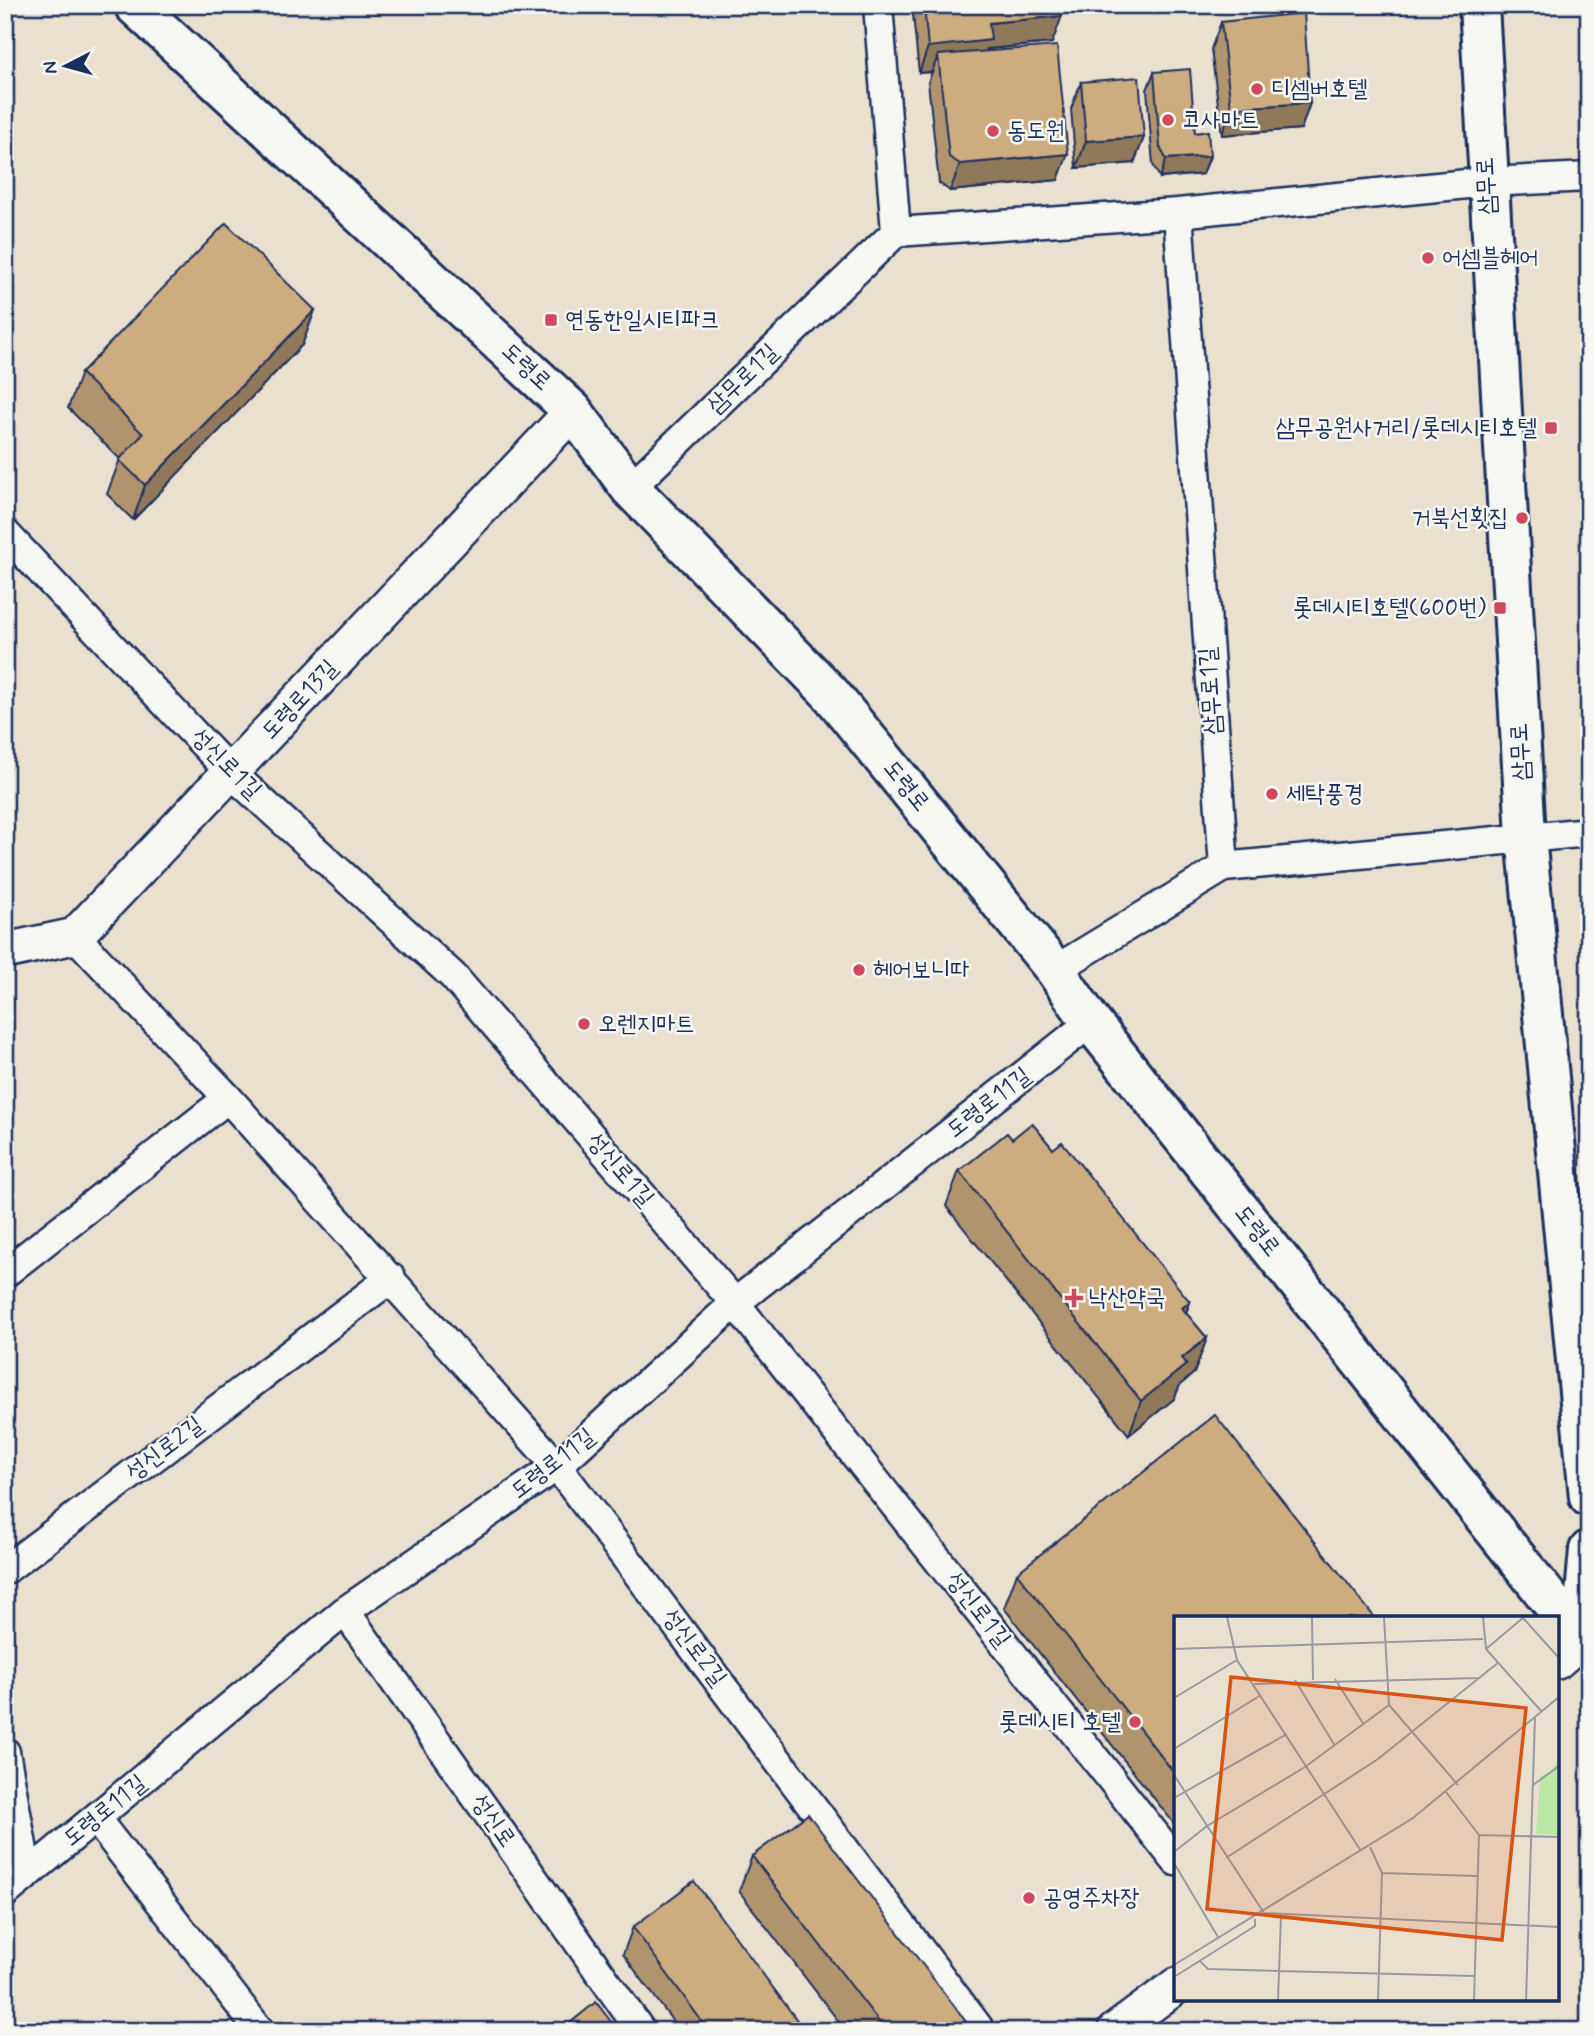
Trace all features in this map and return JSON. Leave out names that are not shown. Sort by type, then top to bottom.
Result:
[{"type":"main road","name":"도령로","points":[[134,5],[573,411],[630,488],[830,693],[1055,970],[1091,1022],[1550,1616]]},
{"type":"main road","name":"삼무로","points":[[1479,5],[1525,836],[1589,1497]]},
{"type":"main road","points":[[1576,1650],[1589,1550]]},
{"type":"main road","name":"도령로","points":[[1559,1628],[1576,1650]]},
{"type":"street","points":[[878,5],[896,232],[1178,213],[1487,182],[1589,177]]},
{"type":"street","name":"삼무로1길","points":[[1178,213],[1224,867]]},
{"type":"street","name":"삼무로1길","points":[[630,488],[896,232]]},
{"type":"street","name":"도령로13길","points":[[75,936],[573,411]]},
{"type":"street","name":"성신로1길","points":[[5,533],[231,773],[453,976],[735,1304],[1174,1858]]},
{"type":"street","points":[[1055,970],[1224,867],[1525,836],[1589,832]]},
{"type":"street","points":[[5,951],[75,936]]},
{"type":"street","name":"성신로2길","points":[[75,936],[228,1098],[557,1466],[981,2031]]},
{"type":"street","name":"도령로11길","points":[[5,1893],[345,1611],[557,1466],[735,1304],[1091,1022]]},
{"type":"street","points":[[5,1273],[228,1098]]},
{"type":"street","name":"성신로2길","points":[[5,1570],[391,1278]]},
{"type":"street","name":"성신로","points":[[345,1611],[641,2031]]},
{"type":"street","points":[[5,1752],[27,1874]]},
{"type":"street","points":[[96,1819],[260,2031]]},
{"type":"street","points":[[1115,2031],[1174,1987]]},
{"type":"building","points":[[924,5],[1061,5],[1062,16],[989,23],[991,40],[928,47]]},
{"type":"building","name":"디셈버호텔","points":[[1304,13],[1310,103],[1231,108],[1221,22]]},
{"type":"building","name":"동도원","points":[[1057,46],[1068,154],[960,164],[949,157],[938,55]]},
{"type":"building","points":[[1190,69],[1195,133],[1208,131],[1210,156],[1166,159],[1160,147],[1154,72]]},
{"type":"building","points":[[1139,77],[1144,137],[1086,141],[1081,82]]},
{"type":"building","points":[[226,223],[315,310],[145,485],[119,460],[143,434],[81,373]]},
{"type":"building","points":[[1032,1123],[1053,1149],[1062,1142],[1190,1302],[1182,1308],[1207,1338],[1182,1358],[1187,1364],[1141,1401],[959,1171],[1007,1133],[1012,1139]]},
{"type":"building","name":"롯데시티 호텔","points":[[1215,1415],[1373,1616],[1174,1616],[1174,1772],[1017,1573]]},
{"type":"building","points":[[808,1814],[970,2027],[965,2031],[886,2031],[752,1856]]},
{"type":"building","points":[[694,1881],[805,2031],[709,2031],[633,1927]]},
{"type":"building","points":[[596,2002],[618,2031],[560,2031]]},
{"type":"place","name":"디셈버호텔","points":[[1257,89]]},
{"type":"place","name":"코사마트","points":[[1168,120]]},
{"type":"place","name":"동도원","points":[[993,131]]},
{"type":"place","name":"어셈블헤어","points":[[1428,258]]},
{"type":"place","name":"연동한일시티파크","points":[[551,320]]},
{"type":"place","name":"삼무공원사거리/롯데시티호텔","points":[[1551,428]]},
{"type":"place","name":"거북선횟집","points":[[1522,518]]},
{"type":"place","name":"롯데시티호텔(600번)","points":[[1500,608]]},
{"type":"place","name":"세탁풍경","points":[[1272,794]]},
{"type":"place","name":"헤어보니따","points":[[859,970]]},
{"type":"place","name":"오렌지마트","points":[[584,1024]]},
{"type":"place","name":"낙산약국","points":[[1074,1298]]},
{"type":"place","name":"롯데시티 호텔","points":[[1135,1722]]},
{"type":"place","name":"공영주차장","points":[[1029,1898]]}]
